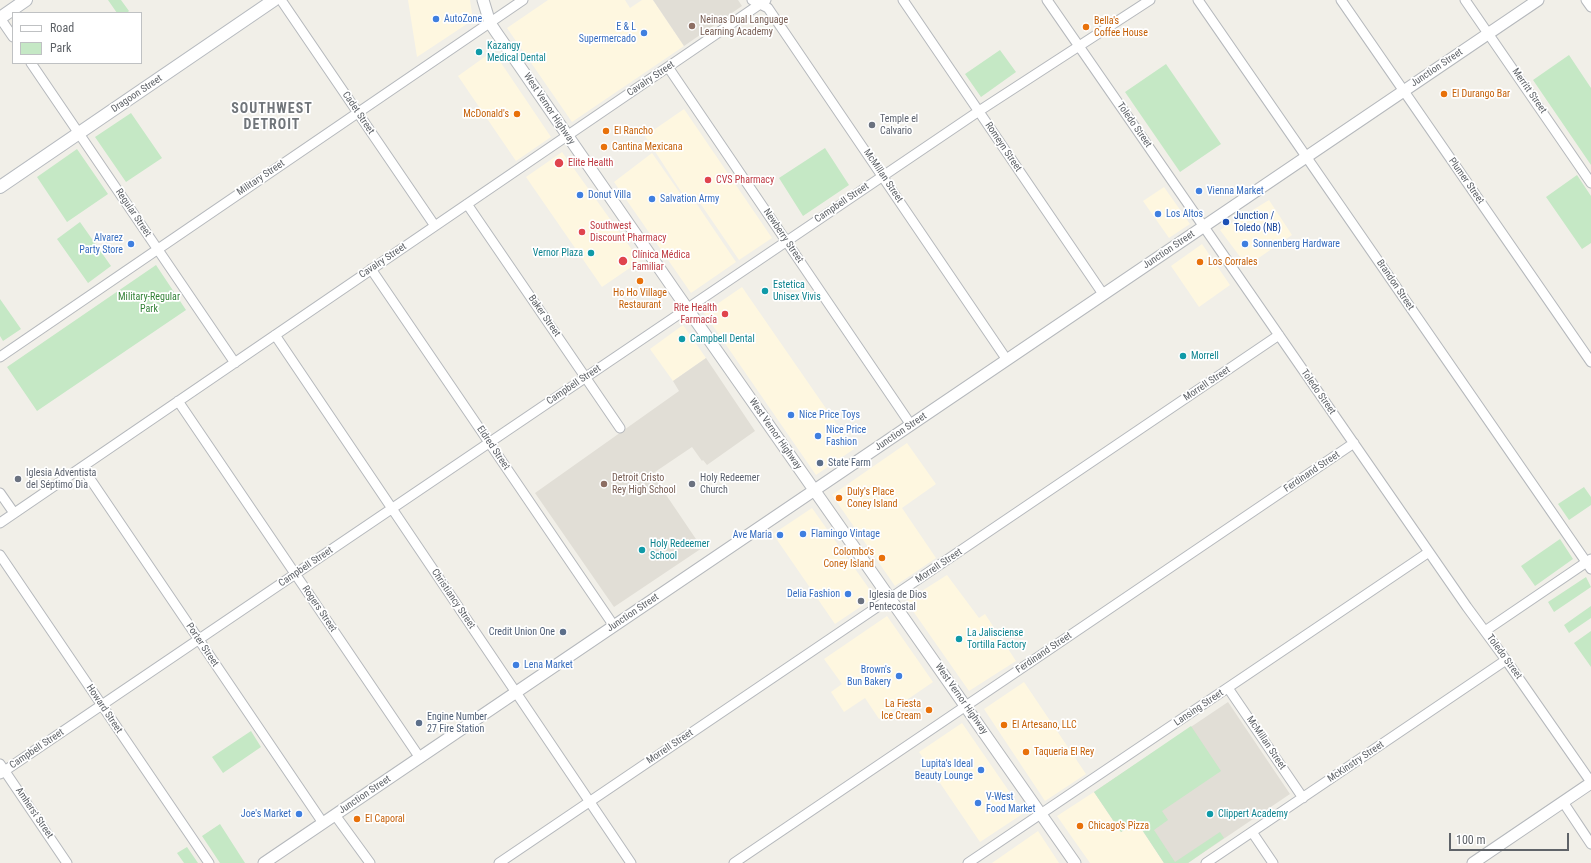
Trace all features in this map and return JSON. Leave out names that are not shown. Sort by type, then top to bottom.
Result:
[{"type":"main road","points":[[0,18],[26,0]]},
{"type":"main road","name":"Dragoon Street","points":[[0,187],[274,0]]},
{"type":"street","name":"Cadet Street","points":[[281,0],[434,226]]},
{"type":"street","name":"West Vernor Highway","points":[[483,0],[490,23],[567,136],[1075,863]]},
{"type":"street","name":"Military Street","points":[[0,357],[523,0]]},
{"type":"street","name":"Romeyn Street","points":[[903,0],[1103,294]]},
{"type":"street","name":"Toledo Street","points":[[1047,0],[1429,552],[1591,782]]},
{"type":"street","name":"Campbell Street","points":[[2,770],[101,705],[979,111],[1150,0]]},
{"type":"street","name":"Brandon Street","points":[[1198,0],[1589,564]]},
{"type":"street","name":"Plumer Street","points":[[1341,0],[1591,362]]},
{"type":"street","name":"Merritt Street","points":[[1465,0],[1591,183]]},
{"type":"street","name":"Junction Street","points":[[264,863],[1538,0]]},
{"type":"street","points":[[1586,0],[1591,7]]},
{"type":"street","name":"Cavalry Street","points":[[0,523],[668,67],[760,2]]},
{"type":"street","name":"McMillan Street","points":[[760,2],[768,8],[1007,360]]},
{"type":"street","points":[[0,18],[12,36]]},
{"type":"street","name":"Regular Street","points":[[32,64],[235,363]]},
{"type":"street","name":"Newberry Street","points":[[668,67],[911,425]]},
{"type":"street","name":"Baker Street","points":[[466,204],[620,428]]},
{"type":"street","name":"Eldred Street","points":[[371,269],[614,626]]},
{"type":"street","name":"Christiancy Street","points":[[275,335],[631,863]]},
{"type":"street","name":"Morrell Street","points":[[499,863],[1279,335]]},
{"type":"street","name":"Rogers Street","points":[[178,401],[420,758]]},
{"type":"street","name":"Ferdinand Street","points":[[734,863],[1354,444]]},
{"type":"street","name":"Porter Street","points":[[82,467],[323,823]]},
{"type":"street","points":[[0,493],[14,513]]},
{"type":"street","name":"Lansing Street","points":[[968,863],[1429,552]]},
{"type":"street","name":"Howard Street","points":[[0,555],[209,863]]},
{"type":"street","points":[[1485,631],[1589,564]]},
{"type":"street","name":"McKinstry Street","points":[[1206,863],[1506,660]]},
{"type":"street","name":"McMillan Street","points":[[1228,688],[1303,798]]},
{"type":"street","name":"Amherst Street","points":[[2,770],[67,863]]},
{"type":"street","points":[[1473,863],[1591,782]]},
{"type":"street","points":[[1563,802],[1591,844]]},
{"type":"street","points":[[335,815],[370,863]]},
{"type":"street","points":[[1252,832],[1273,863]]},
{"type":"shaded area","points":[[408,0],[470,0],[473,20],[417,57]]},
{"type":"shaded area","points":[[548,0],[625,0],[630,8],[642,0],[653,0],[684,46],[572,122],[507,28]]},
{"type":"shaded area","name":"Neinas Dual Language Learning Academy","points":[[653,0],[738,0],[742,6],[684,46]]},
{"type":"shaded area","points":[[493,51],[551,137],[516,161],[458,76]]},
{"type":"shaded area","points":[[684,109],[772,238],[739,260],[700,203],[682,193],[645,136]]},
{"type":"shaded area","points":[[562,152],[640,261],[602,287],[526,177]]},
{"type":"shaded area","points":[[652,153],[682,196],[696,203],[736,262],[691,293],[614,182]]},
{"type":"shaded area","points":[[1164,187],[1190,224],[1169,238],[1143,201]]},
{"type":"shaded area","points":[[1269,200],[1292,235],[1247,266],[1220,230]]},
{"type":"shaded area","points":[[1202,244],[1230,285],[1199,307],[1171,266]]},
{"type":"shaded area","points":[[742,287],[854,449],[816,475],[704,313]]},
{"type":"shaded area","points":[[683,325],[706,358],[673,381],[650,349]]},
{"type":"shaded area","name":"Detroit Cristo Rey High School","points":[[706,358],[755,431],[707,465],[703,460],[702,461],[692,447],[652,474],[702,548],[614,607],[535,493],[679,391],[673,381]]},
{"type":"shaded area","points":[[907,443],[936,484],[902,508],[936,558],[895,586],[832,495]]},
{"type":"shaded area","points":[[812,508],[875,597],[835,624],[773,534]]},
{"type":"shaded area","points":[[947,575],[979,618],[985,614],[1016,661],[969,691],[906,601]]},
{"type":"shaded area","points":[[887,616],[933,682],[879,719],[865,698],[844,712],[831,692],[842,684],[824,659]]},
{"type":"shaded area","points":[[1024,682],[1086,774],[1045,801],[984,709]]},
{"type":"shaded area","points":[[1228,702],[1290,794],[1188,863],[1164,863],[1137,822],[1121,832],[1094,792]]},
{"type":"shaded area","points":[[962,723],[1024,813],[980,842],[919,752]]},
{"type":"shaded area","points":[[1094,792],[1121,832],[1136,821],[1164,863],[1090,863],[1057,816]]},
{"type":"shaded area","points":[[1038,831],[1059,863],[992,863]]},
{"type":"green space","points":[[108,0],[121,0],[129,11],[116,12]]},
{"type":"green space","points":[[1000,50],[1016,72],[981,97],[965,74]]},
{"type":"green space","points":[[1569,55],[1591,88],[1591,165],[1533,80]]},
{"type":"green space","points":[[1166,64],[1221,144],[1180,172],[1125,92]]},
{"type":"green space","points":[[131,113],[162,158],[126,182],[95,137]]},
{"type":"green space","points":[[825,148],[849,185],[803,216],[779,178]]},
{"type":"green space","points":[[77,149],[108,194],[67,222],[37,177]]},
{"type":"green space","points":[[1577,175],[1591,196],[1591,243],[1582,249],[1546,197]]},
{"type":"green space","points":[[80,222],[111,266],[88,283],[57,239]]},
{"type":"green space","name":"Military-Regular Park","points":[[156,265],[186,310],[37,411],[7,367]]},
{"type":"green space","points":[[0,299],[21,329],[3,341],[0,336]]},
{"type":"green space","points":[[1584,487],[1591,497],[1591,505],[1569,520],[1558,504]]},
{"type":"green space","points":[[1560,539],[1573,559],[1535,586],[1521,566]]},
{"type":"green space","points":[[1586,577],[1591,587],[1554,612],[1548,602]]},
{"type":"green space","points":[[1591,606],[1591,618],[1569,633],[1564,625]]},
{"type":"green space","points":[[1591,631],[1591,667],[1574,643]]},
{"type":"green space","points":[[1191,726],[1221,771],[1162,811],[1168,820],[1154,830],[1175,862],[1220,832],[1224,838],[1188,863],[1164,863],[1137,822],[1121,832],[1094,792]]},
{"type":"green space","points":[[251,731],[261,747],[223,773],[212,757]]},
{"type":"green space","points":[[220,824],[245,863],[220,863],[202,836]]},
{"type":"green space","points":[[187,847],[198,863],[184,863],[177,853]]},
{"type":"place","name":"AutoZone","points":[[436,19]]},
{"type":"place","name":"Neinas Dual Language Learning Academy","points":[[692,26]]},
{"type":"place","name":"Bella's Coffee House","points":[[1086,27]]},
{"type":"place","name":"E & L Supermercado","points":[[644,33]]},
{"type":"place","name":"Kazangy Medical Dental","points":[[479,52]]},
{"type":"place","name":"El Durango Bar","points":[[1444,94]]},
{"type":"place","name":"McDonald's","points":[[517,114]]},
{"type":"place","name":"Temple el Calvario","points":[[872,125]]},
{"type":"place","name":"El Rancho","points":[[606,131]]},
{"type":"place","name":"Cantina Mexicana","points":[[604,147]]},
{"type":"place","name":"Elite Health","points":[[559,163]]},
{"type":"place","name":"CVS Pharmacy","points":[[708,180]]},
{"type":"place","name":"Vienna Market","points":[[1199,191]]},
{"type":"place","name":"Donut Villa","points":[[580,195]]},
{"type":"place","name":"Salvation Army","points":[[652,199]]},
{"type":"place","name":"Los Altos","points":[[1158,214]]},
{"type":"place","name":"Junction / Toledo (NB)","points":[[1226,222]]},
{"type":"place","name":"Southwest Discount Pharmacy","points":[[582,232]]},
{"type":"place","name":"Alvarez Party Store","points":[[131,244]]},
{"type":"place","name":"Sonnenberg Hardware","points":[[1245,244]]},
{"type":"place","name":"Vernor Plaza","points":[[591,253]]},
{"type":"place","name":"Clínica Médica Familiar","points":[[623,261]]},
{"type":"place","name":"Los Corrales","points":[[1200,262]]},
{"type":"place","name":"Ho Ho Village Restaurant","points":[[640,281]]},
{"type":"place","name":"Estetica Unisex Vivis","points":[[765,291]]},
{"type":"place","name":"Rite Health Farmacía","points":[[725,314]]},
{"type":"place","name":"Campbell Dental","points":[[682,339]]},
{"type":"place","name":"Morrell","points":[[1183,356]]},
{"type":"place","name":"Nice Price Toys","points":[[791,415]]},
{"type":"place","name":"Nice Price Fashion","points":[[818,436]]},
{"type":"place","name":"State Farm","points":[[820,463]]},
{"type":"place","name":"Iglesia Adventista del Séptimo Dia","points":[[18,479]]},
{"type":"place","name":"Detroit Cristo Rey High School","points":[[604,484]]},
{"type":"place","name":"Holy Redeemer Church","points":[[692,484]]},
{"type":"place","name":"Duly's Place Coney Island","points":[[839,498]]},
{"type":"place","name":"Flamingo Vintage","points":[[803,534]]},
{"type":"place","name":"Ave Maria","points":[[780,535]]},
{"type":"place","name":"Holy Redeemer School","points":[[642,550]]},
{"type":"place","name":"Colombo's Coney Island","points":[[882,558]]},
{"type":"place","name":"Delia Fashion","points":[[848,594]]},
{"type":"place","name":"Iglesia de Dios Pentecostal","points":[[861,601]]},
{"type":"place","name":"Credit Union One","points":[[563,632]]},
{"type":"place","name":"La Jalisciense Tortilla Factory","points":[[959,639]]},
{"type":"place","name":"Lena Market","points":[[516,665]]},
{"type":"place","name":"Brown's Bun Bakery","points":[[899,676]]},
{"type":"place","name":"La Fiesta Ice Cream","points":[[929,710]]},
{"type":"place","name":"Engine Number 27 Fire Station","points":[[419,723]]},
{"type":"place","name":"El Artesano, LLC","points":[[1004,725]]},
{"type":"place","name":"Taqueria El Rey","points":[[1026,752]]},
{"type":"place","name":"Lupita's Ideal Beauty Lounge","points":[[981,770]]},
{"type":"place","name":"V-West Food Market","points":[[978,803]]},
{"type":"place","name":"Joe's Market","points":[[299,814]]},
{"type":"place","name":"Clippert Academy","points":[[1210,814]]},
{"type":"place","name":"El Caporal","points":[[357,819]]},
{"type":"place","name":"Chicago's Pizza","points":[[1080,826]]},
{"type":"district","name":"SOUTHWEST DETROIT","points":[[272,118]]}]
